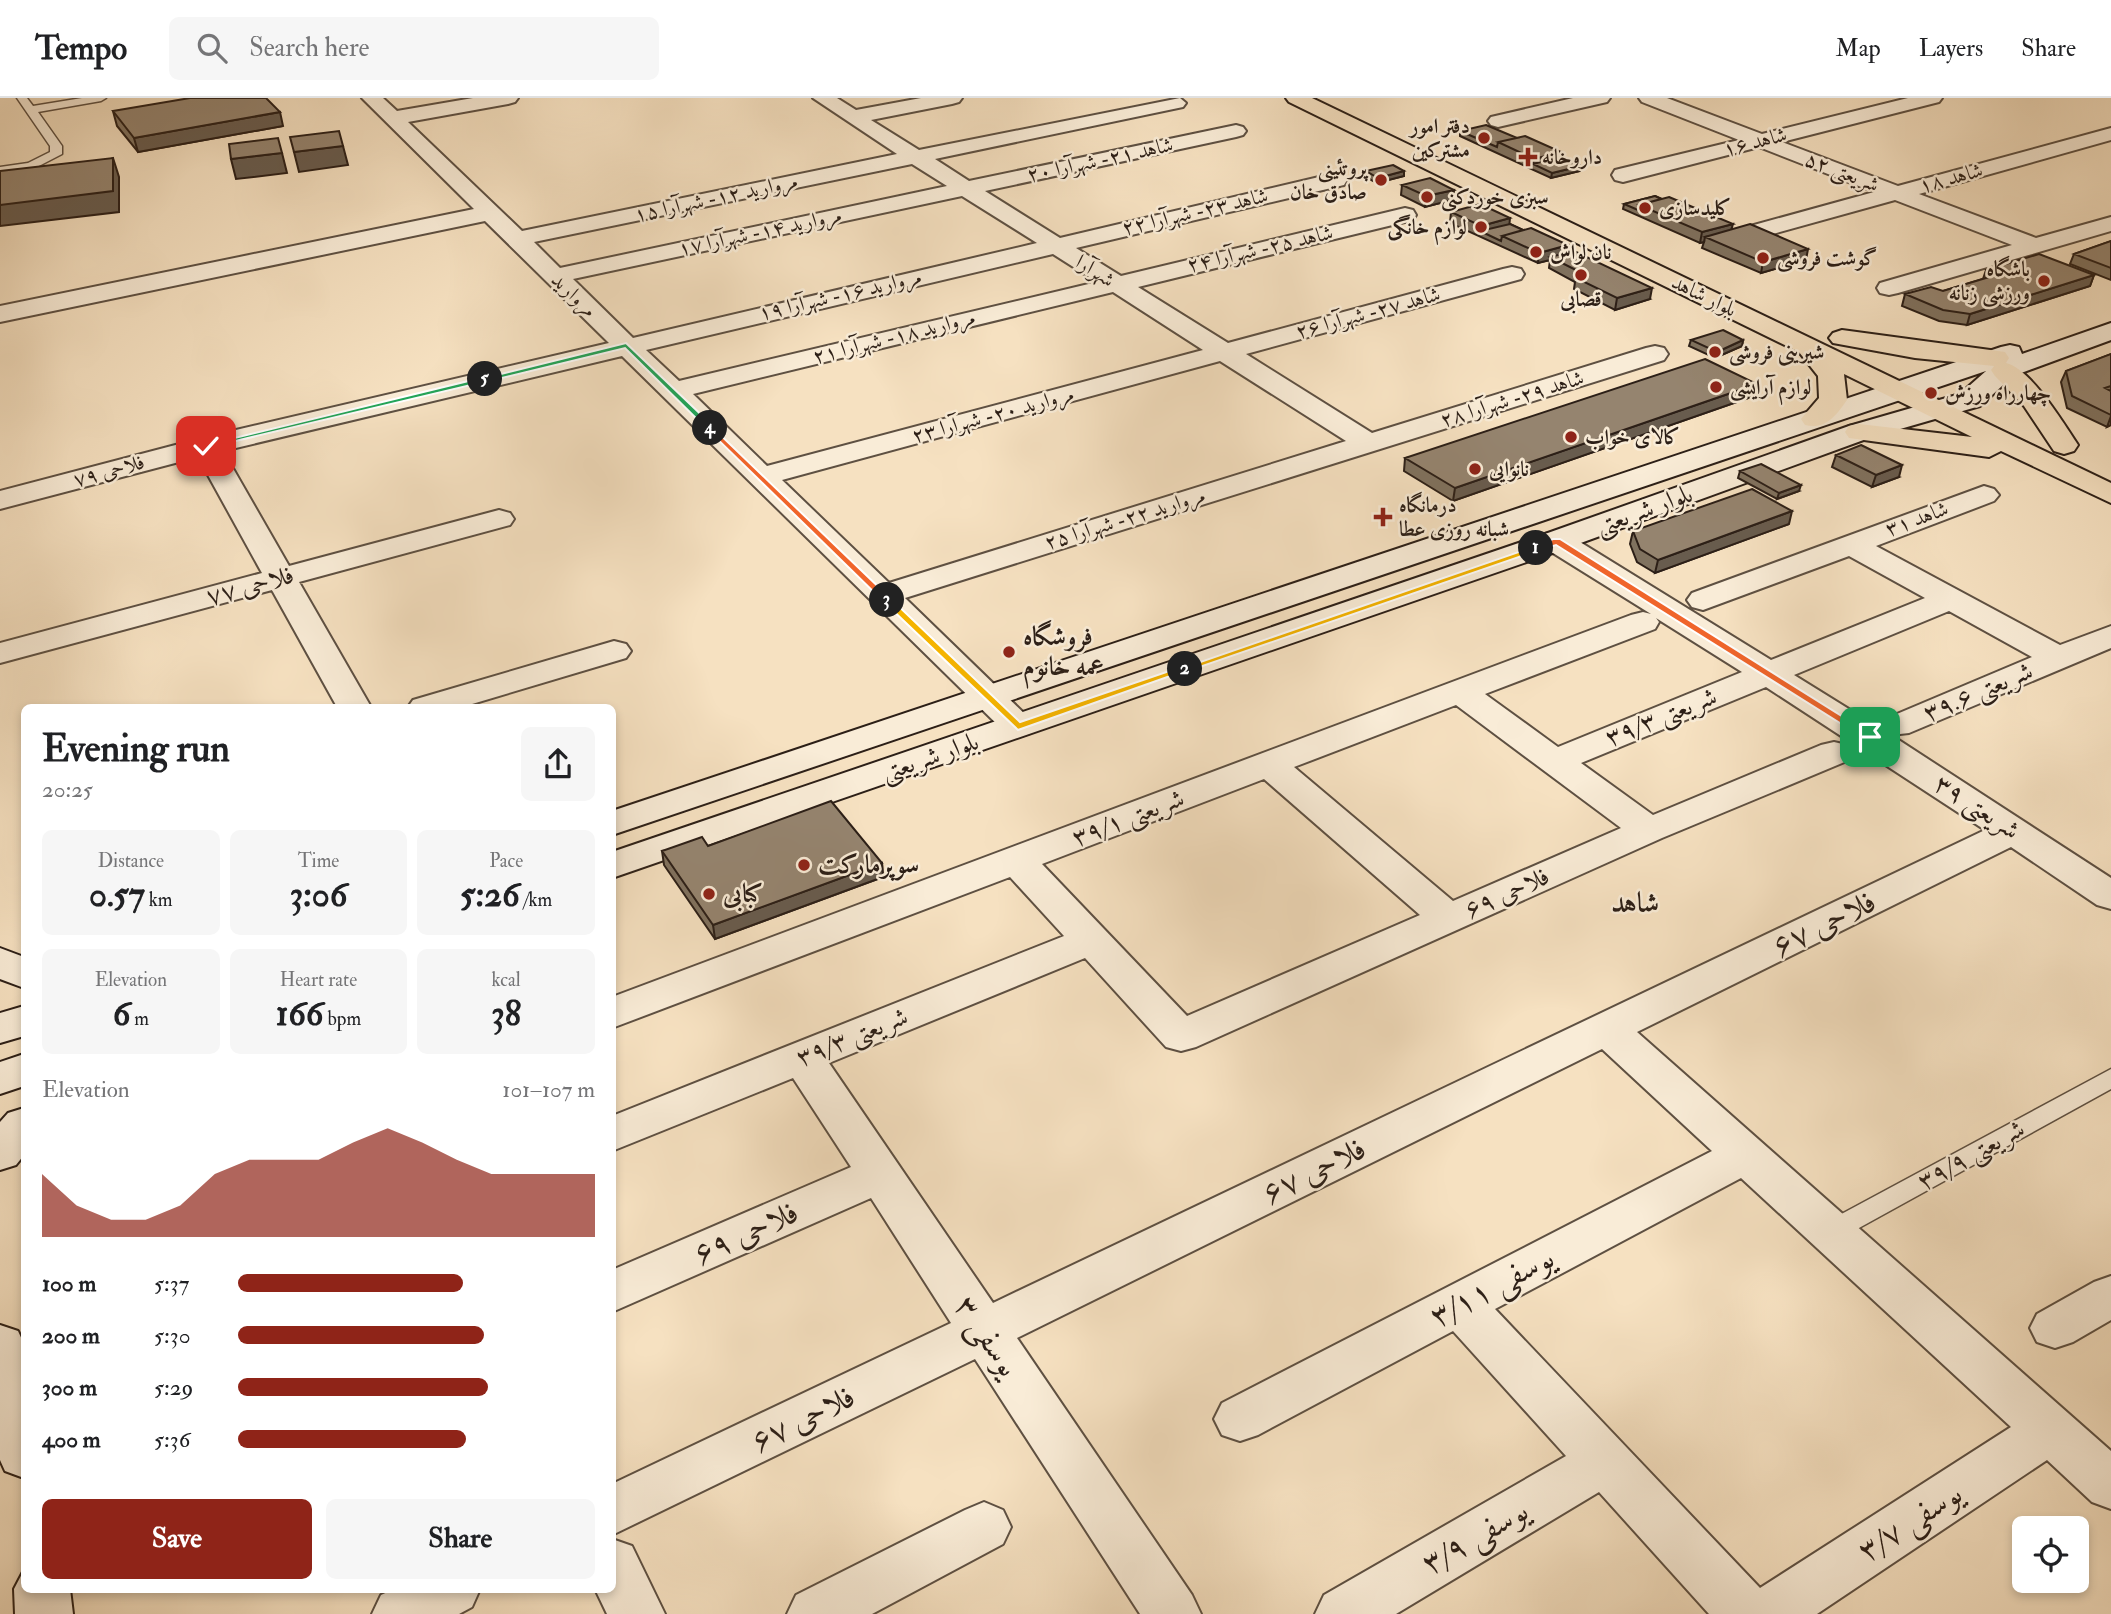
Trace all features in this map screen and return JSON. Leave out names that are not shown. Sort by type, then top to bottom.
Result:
[{"type":"main road","name":"بلوار شاهد","points":[[1296,98],[1823,337],[1970,400],[2111,467]]},
{"type":"main road","name":"بلوار شاهد","points":[[1342,98],[1659,250]]},
{"type":"main road","name":"بلوار شاهد","points":[[1823,337],[1899,392],[2111,494]]},
{"type":"main road","points":[[1815,419],[1833,400],[1823,337],[2000,364],[2034,401],[2064,445]]},
{"type":"main road","points":[[1859,432],[2030,454]]},
{"type":"street","name":"مروارید","points":[[372,98],[1018,726]]},
{"type":"street","points":[[393,118],[508,98]]},
{"type":"street","name":"شهرآرا","points":[[823,98],[1368,443]]},
{"type":"street","points":[[853,117],[952,98]]},
{"type":"street","points":[[1498,121],[1600,98]]},
{"type":"street","name":"شریعتی ۵۲","points":[[1649,98],[2035,246]]},
{"type":"street","name":"شاهد ۱۶","points":[[1623,175],[1928,98]]},
{"type":"street","name":"مروارید ۱۲- شهرآرا ۱۵","points":[[517,239],[1176,103]]},
{"type":"street","name":"شاهد ۲۱- شهرآرا ۲۰","points":[[965,188],[1236,131]]},
{"type":"street","name":"شاهد ۱۸","points":[[1751,233],[2111,134]]},
{"type":"street","name":"شاهد ۲۳- شهرآرا ۲۲","points":[[1054,244],[1336,180]]},
{"type":"street","name":"مروارید ۱۴- شهرآرا ۱۷","points":[[555,276],[965,188]]},
{"type":"street","points":[[0,314],[489,214]]},
{"type":"street","name":"شاهد ۲۵- شهرآرا ۲۴","points":[[1116,284],[1405,215]]},
{"type":"street","points":[[1889,288],[2111,224]]},
{"type":"street","name":"مروارید ۱۶- شهرآرا ۱۹","points":[[626,346],[1054,244]]},
{"type":"street","name":"شاهد ۲۷- شهرآرا ۲۶","points":[[1224,352],[1512,274]]},
{"type":"street","name":"مروارید ۱۸- شهرآرا ۲۱","points":[[673,391],[1116,284]]},
{"type":"street","name":"بلوار شریعتی","points":[[616,865],[1556,541],[1859,432],[1970,400],[2000,364],[2111,317]]},
{"type":"street","name":"بلوار شریعتی","points":[[616,823],[1815,419],[1930,382],[2111,331]]},
{"type":"street","name":"فلاحی ۷۹","points":[[0,500],[206,446],[626,346]]},
{"type":"street","name":"مروارید ۲۰- شهرآرا ۲۳","points":[[761,477],[1224,352]]},
{"type":"street","name":"شاهد ۲۹- شهرآرا ۲۸","points":[[1368,443],[1655,354]]},
{"type":"street","name":"مروارید ۲۲- شهرآرا ۲۵","points":[[882,595],[1368,443]]},
{"type":"street","points":[[206,446],[352,704]]},
{"type":"street","name":"شاهد ۳۱","points":[[1703,600],[1984,495]]},
{"type":"street","name":"فلاحی ۷۷","points":[[0,653],[499,519]]},
{"type":"street","name":"شریعتی ۳۹","points":[[1556,541],[1769,673],[2111,895]]},
{"type":"street","points":[[1850,544],[2059,658]]},
{"type":"street","name":"شریعتی ۳۹/۳","points":[[1554,761],[1951,599]]},
{"type":"street","name":"شریعتی ۳۹/۱","points":[[616,1011],[1643,622]]},
{"type":"street","name":"شریعتی ۳۹.۶","points":[[1897,726],[2111,636]]},
{"type":"street","points":[[435,704],[614,651]]},
{"type":"street","points":[[1460,692],[1649,830]]},
{"type":"street","name":"فلاحی ۶۹","points":[[1091,940],[1181,1036],[1649,830],[1834,754]]},
{"type":"street","points":[[1268,764],[1448,918]]},
{"type":"street","name":"فلاحی ۶۷","points":[[616,1509],[2014,831]]},
{"type":"street","points":[[1016,860],[1091,940]]},
{"type":"street","name":"شریعتی ۳۹/۳","points":[[616,1132],[1091,940]]},
{"type":"street","points":[[0,962],[21,972]]},
{"type":"street","points":[[0,1028],[21,1022]]},
{"type":"street","points":[[1606,1030],[2111,1485]]},
{"type":"street","name":"یوسفی ۳","points":[[802,1058],[1172,1614]]},
{"type":"street","points":[[0,1078],[21,1071]]},
{"type":"street","points":[[0,1153],[21,1128]]},
{"type":"street","name":"یوسفی ۳/۱۱","points":[[1240,1419],[1744,1155]]},
{"type":"street","name":"فلاحی ۶۹","points":[[616,1290],[880,1174]]},
{"type":"street","points":[[2055,1328],[2111,1296]]},
{"type":"street","points":[[1459,1304],[1746,1614]]},
{"type":"street","points":[[0,1346],[21,1441]]},
{"type":"street","name":"یوسفی ۳/۷","points":[[1769,1614],[2050,1430]]},
{"type":"street","name":"یوسفی ۳/۹","points":[[1344,1614],[1605,1461]]},
{"type":"street","points":[[816,1614],[984,1527]]},
{"type":"street","points":[[616,1572],[636,1614]]},
{"type":"street","points":[[42,1593],[44,1614]]},
{"type":"street","points":[[401,1614],[445,1593]]},
{"type":"lane","points":[[25,103],[42,98]]},
{"type":"lane","points":[[25,103],[101,98]]},
{"type":"lane","points":[[0,171],[31,166],[56,154],[57,146],[25,103]]},
{"type":"lane","name":"شریعتی ۳۹/۹","points":[[1830,1232],[2111,1078]]},
{"type":"building","points":[[190,98],[266,98],[280,112],[134,138],[113,111]]},
{"type":"building","points":[[1486,125],[1517,138],[1498,142],[1497,147],[1460,131]]},
{"type":"building","points":[[339,131],[343,146],[294,152],[290,137]]},
{"type":"building","points":[[1525,136],[1561,152],[1534,159],[1498,142]]},
{"type":"building","points":[[278,138],[282,153],[231,159],[229,144]]},
{"type":"building","points":[[1560,157],[1581,166],[1552,173],[1533,164]]},
{"type":"building","points":[[113,158],[113,191],[0,205],[0,171]]},
{"type":"building","points":[[1393,165],[1404,171],[1378,178],[1366,171]]},
{"type":"building","points":[[1430,178],[1454,190],[1426,196],[1402,185]]},
{"type":"building","points":[[1655,196],[1661,199],[1639,205],[1638,210],[1624,204]]},
{"type":"building","points":[[1669,197],[1733,224],[1702,232],[1639,205]]},
{"type":"building","points":[[1480,204],[1510,218],[1481,226],[1451,212]]},
{"type":"building","points":[[1510,224],[1523,230],[1502,236],[1501,241],[1480,231]]},
{"type":"building","points":[[1750,224],[1808,249],[1763,262],[1705,237]]},
{"type":"building","points":[[1531,228],[1568,245],[1539,253],[1502,236]]},
{"type":"building","points":[[2111,241],[2111,268],[2074,254]]},
{"type":"building","points":[[1574,251],[1652,288],[1617,298],[1576,278],[1586,275],[1550,257]]},
{"type":"building","points":[[2039,254],[2094,275],[1970,314],[1943,310],[1905,294],[1931,287],[1943,291],[1989,277],[1986,270]]},
{"type":"building","points":[[1723,330],[1743,340],[1717,352],[1691,340]]},
{"type":"building","points":[[2111,354],[2111,386],[2105,388],[2111,391],[2111,415],[2072,396],[2066,371]]},
{"type":"building","points":[[1705,359],[1757,384],[1455,488],[1405,458]]},
{"type":"building","points":[[1861,445],[1902,465],[1876,475],[1836,455]]},
{"type":"building","points":[[1761,464],[1801,485],[1779,493],[1740,471]]},
{"type":"building","points":[[1752,489],[1792,511],[1658,560],[1640,549],[1633,531]]},
{"type":"building","points":[[831,801],[882,863],[713,925],[662,851],[702,837],[708,846]]},
{"type":"place","name":"دفتر امور مشترکین","points":[[1484,138]]},
{"type":"place","name":"داروخانه","points":[[1528,157]]},
{"type":"place","name":"پروتئینی صادق خان","points":[[1381,180]]},
{"type":"place","name":"سبزی خوردکنی","points":[[1427,197]]},
{"type":"place","name":"کلیدسازی","points":[[1645,208]]},
{"type":"place","name":"لوازم خانگی","points":[[1481,227]]},
{"type":"place","name":"نان لواش","points":[[1536,252]]},
{"type":"place","name":"گوشت فروشی","points":[[1763,258]]},
{"type":"place","name":"قصابی","points":[[1581,275]]},
{"type":"place","name":"باشگاه ورزشی زنانه","points":[[2044,281]]},
{"type":"place","name":"شیرینی فروشی","points":[[1715,352]]},
{"type":"place","name":"لوازم آرایشی","points":[[1716,387]]},
{"type":"place","name":"چهارراه ورزش","points":[[1931,393]]},
{"type":"place","name":"کالای خواب","points":[[1571,437]]},
{"type":"place","name":"نانوایی","points":[[1475,469]]},
{"type":"place","name":"درمانگاه شبانه روزی عطا","points":[[1383,517]]},
{"type":"place","name":"فروشگاه عمه خانوم","points":[[1009,652]]},
{"type":"place","name":"سوپرمارکت","points":[[804,865]]},
{"type":"place","name":"کبابی","points":[[709,894]]},
{"type":"district","name":"شاهد","points":[[1635,903]]},
{"type":"route","points":[[206,446],[626,346],[1018,726],[1556,541],[1870,737]]}]
